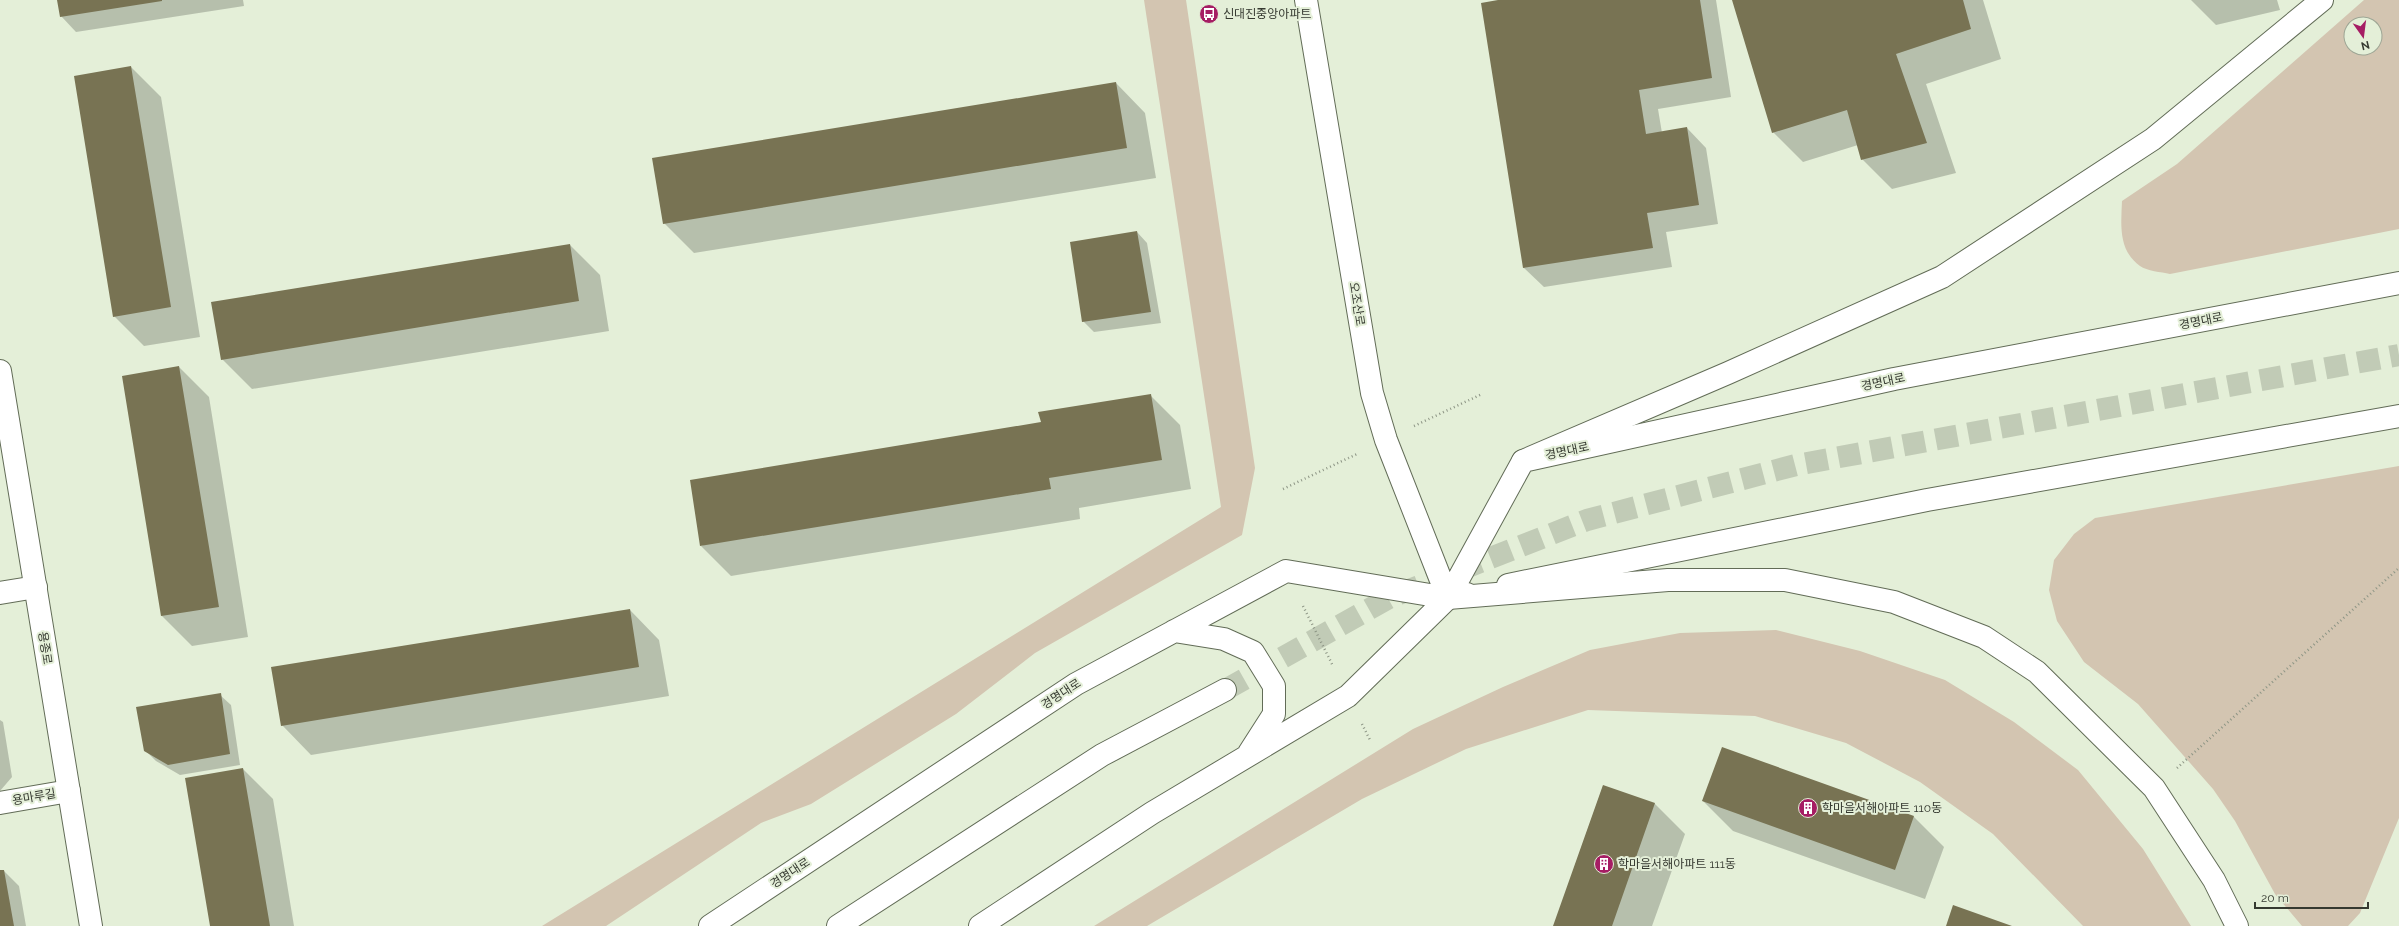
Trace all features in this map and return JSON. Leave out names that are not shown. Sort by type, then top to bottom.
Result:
[{"type":"street","name":"오조산로","points":[[1306,0],[1372,393],[1386,440],[1448,598]]},
{"type":"street","points":[[980,926],[1152,813],[1348,696],[1448,598],[1523,461],[1728,373],[1942,277],[2153,139],[2322,0]]},
{"type":"street","name":"경명대로","points":[[1523,461],[1894,379],[2399,283]]},
{"type":"street","name":"용종로","points":[[0,371],[91,926]]},
{"type":"street","points":[[1448,598],[1927,500],[2399,416]]},
{"type":"street","points":[[1286,572],[1448,598],[1668,580],[1785,580],[1894,602],[1984,638],[2037,672],[2154,788],[2214,880],[2237,926]]},
{"type":"street","name":"경명대로","points":[[710,926],[1076,684],[1286,572]]},
{"type":"street","points":[[0,593],[36,587]]},
{"type":"street","points":[[1174,631],[1224,639],[1253,652],[1274,686],[1274,714],[1247,757]]},
{"type":"street","points":[[838,926],[1102,755],[1225,690]]},
{"type":"street","name":"용마루길","points":[[0,802],[69,791]]},
{"type":"path","points":[[2177,768],[2399,568]]},
{"type":"path","points":[[1286,572],[1370,740]]},
{"type":"shaded area","points":[[1144,0],[1186,0],[1255,468],[1242,535],[1035,653],[956,714],[811,804],[761,823],[606,926],[542,926],[1221,507]]},
{"type":"shaded area","points":[[2364,0],[2399,0],[2399,229],[2170,274],[2143,268],[2133,260],[2124,245],[2122,236],[2122,201],[2177,164],[2343,18],[2343,56],[2383,56],[2383,16],[2346,16]]},
{"type":"shaded area","points":[[2399,466],[2399,818],[2360,913],[2348,926],[2302,926],[2275,894],[2235,821],[2213,789],[2138,704],[2084,662],[2057,621],[2049,590],[2054,560],[2074,534],[2095,518]]},
{"type":"shaded area","points":[[1776,630],[1860,651],[1945,680],[2014,722],[2078,770],[2143,849],[2191,926],[2083,926],[1993,834],[1920,782],[1846,743],[1755,716],[1588,710],[1466,749],[1362,799],[1147,926],[1094,926],[1413,729],[1503,687],[1590,650],[1680,633]]},
{"type":"building","points":[[57,0],[162,0],[162,1],[60,17]]},
{"type":"building","points":[[1498,0],[1700,0],[1712,78],[1639,90],[1646,134],[1687,127],[1699,205],[1647,213],[1653,248],[1523,268],[1481,3]]},
{"type":"building","points":[[1732,0],[1963,0],[1971,29],[1896,54],[1927,143],[1861,160],[1847,110],[1772,133]]},
{"type":"building","points":[[131,66],[171,307],[113,317],[74,76]]},
{"type":"building","points":[[1116,82],[1127,148],[663,224],[652,158]]},
{"type":"building","points":[[1137,231],[1151,312],[1082,322],[1070,242]]},
{"type":"building","points":[[570,244],[579,301],[221,360],[211,302]]},
{"type":"building","points":[[179,366],[219,607],[161,616],[122,376]]},
{"type":"building","points":[[1151,394],[1162,460],[1049,478],[1051,489],[700,546],[690,480],[1041,422],[1038,412]]},
{"type":"building","points":[[630,609],[639,667],[281,726],[271,667]]},
{"type":"building","points":[[221,693],[230,754],[168,765],[144,751],[136,707]]},
{"type":"building","name":"학마을서해아파트 110동","points":[[1722,747],[1914,816],[1895,870],[1702,801]]},
{"type":"building","points":[[243,768],[270,926],[210,926],[185,778]]},
{"type":"building","name":"학마을서해아파트 111동","points":[[1603,785],[1655,803],[1612,926],[1553,926]]},
{"type":"building","points":[[0,870],[4,870],[14,926],[0,926]]},
{"type":"building","points":[[1953,905],[2012,926],[1946,926]]},
{"type":"tunnel","points":[[1225,690],[1389,598],[1587,520],[1796,465],[2399,355]]},
{"type":"place","name":"신대진중앙아파트","points":[[1209,14]]},
{"type":"place","name":"학마을서해아파트 110동","points":[[1808,808]]},
{"type":"place","name":"학마을서해아파트 111동","points":[[1604,864]]}]
